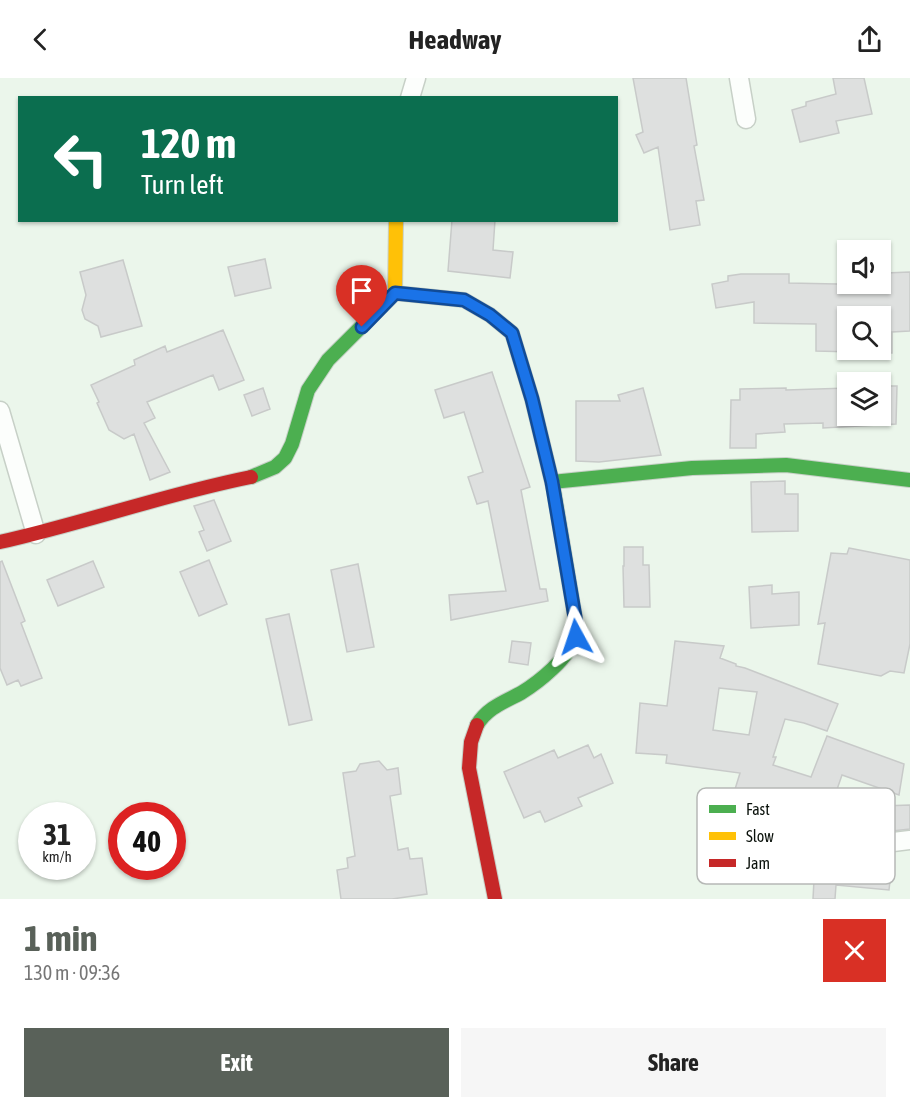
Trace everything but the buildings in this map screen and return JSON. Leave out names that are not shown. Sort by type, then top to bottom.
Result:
[{"type":"street","points":[[412,96],[416,78]]},
{"type":"street","points":[[739,78],[746,118]]},
{"type":"street","points":[[0,542],[212,485],[253,477],[275,467],[285,458],[292,444],[308,390],[328,360],[395,293],[396,222]]},
{"type":"street","points":[[395,293],[464,300],[490,315],[512,333],[532,399],[552,482],[576,623],[576,637],[572,646],[549,672],[523,692],[501,703],[481,718],[469,746],[468,768],[495,899]]},
{"type":"street","points":[[0,411],[36,534]]},
{"type":"street","points":[[552,482],[693,468],[786,465],[910,480]]},
{"type":"street","points":[[895,842],[910,840]]},
{"type":"traffic: fast","points":[[251,477],[275,467],[285,458],[292,444],[308,390],[328,360],[395,293]]},
{"type":"traffic: fast","points":[[552,482],[692,468],[786,465],[910,480]]},
{"type":"traffic: fast","points":[[477,725],[491,710],[521,693],[552,669],[567,653],[575,637],[576,623],[553,486]]},
{"type":"traffic: slow","points":[[396,222],[395,293],[464,300],[490,315],[512,333],[532,399],[553,486]]},
{"type":"traffic: jam","points":[[0,542],[251,477]]},
{"type":"traffic: jam","points":[[477,725],[471,742],[469,768],[495,899]]},
{"type":"route","points":[[362,327],[395,293],[464,300],[490,315],[512,333],[532,399],[552,482],[576,623],[576,637]]}]
